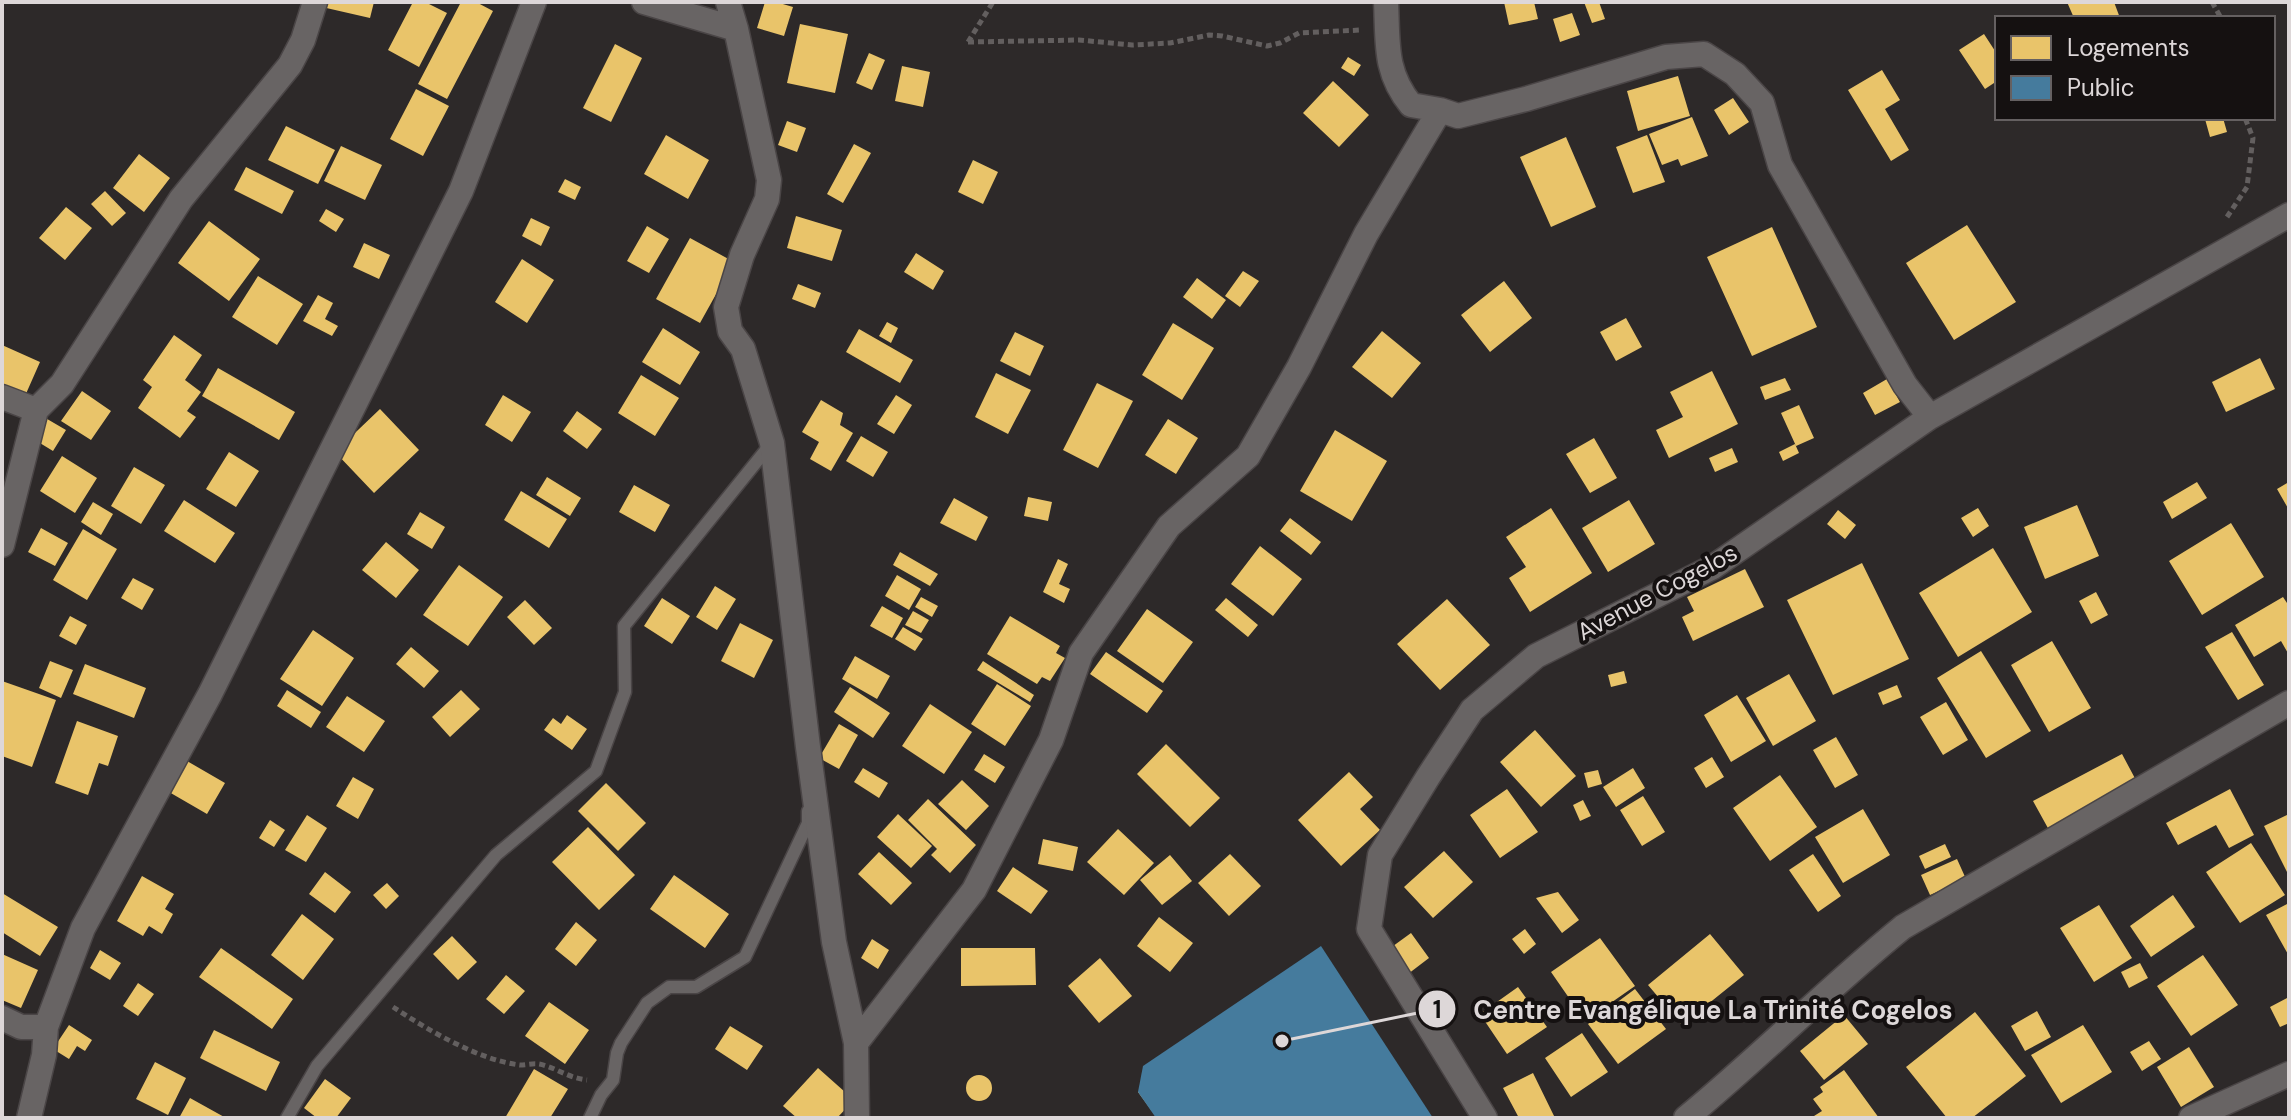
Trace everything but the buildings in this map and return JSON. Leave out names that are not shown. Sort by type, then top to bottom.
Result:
[{"type":"street","points":[[2,545],[36,410],[62,384],[181,199],[290,65],[303,40],[315,2]]},
{"type":"street","points":[[29,1118],[44,1055],[46,1027],[83,928],[210,694],[461,191],[534,2]]},
{"type":"street","points":[[644,2],[736,29]]},
{"type":"street","points":[[728,2],[769,180],[767,199],[742,255],[726,307],[730,331],[743,349],[772,443],[834,942],[856,1043],[857,1118]]},
{"type":"street","points":[[1386,2],[1391,75],[1398,90],[1411,105],[1458,116],[1666,57],[1704,54],[1735,74],[1762,103],[1780,165],[1905,385],[1930,417]]},
{"type":"street","points":[[856,1043],[974,890],[1051,740],[1081,653],[1169,526],[1248,456],[1299,367],[1366,234],[1440,110]]},
{"type":"street","name":"Avenue Cogelos","points":[[1485,1118],[1369,929],[1380,855],[1472,710],[1536,656],[1713,567],[1930,417],[2289,215]]},
{"type":"street","points":[[2,397],[36,410]]},
{"type":"street","points":[[1686,1118],[1740,1074],[1853,968],[1903,927],[2289,703]]},
{"type":"street","points":[[2,1018],[21,1027],[46,1027]]},
{"type":"street","points":[[2191,1118],[2289,1074]]},
{"type":"lane","points":[[287,1118],[317,1066],[496,855],[596,771],[625,692],[624,626],[772,443]]},
{"type":"lane","points":[[590,1118],[601,1095],[613,1080],[617,1053],[647,1003],[669,987],[696,987],[745,957],[808,823],[808,747]]},
{"type":"path","points":[[993,2],[968,42],[1079,40],[1132,45],[1170,43],[1209,35],[1267,46],[1299,33],[1387,29]]},
{"type":"path","points":[[2230,250],[2227,214],[2247,187],[2253,138],[2246,120]]},
{"type":"path","points":[[376,996],[428,1030],[482,1054],[519,1065],[540,1064],[583,1081],[613,1080]]},
{"type":"place","name":"Centre Evangélique La Trinité Cogelos","points":[[1282,1041]]}]
